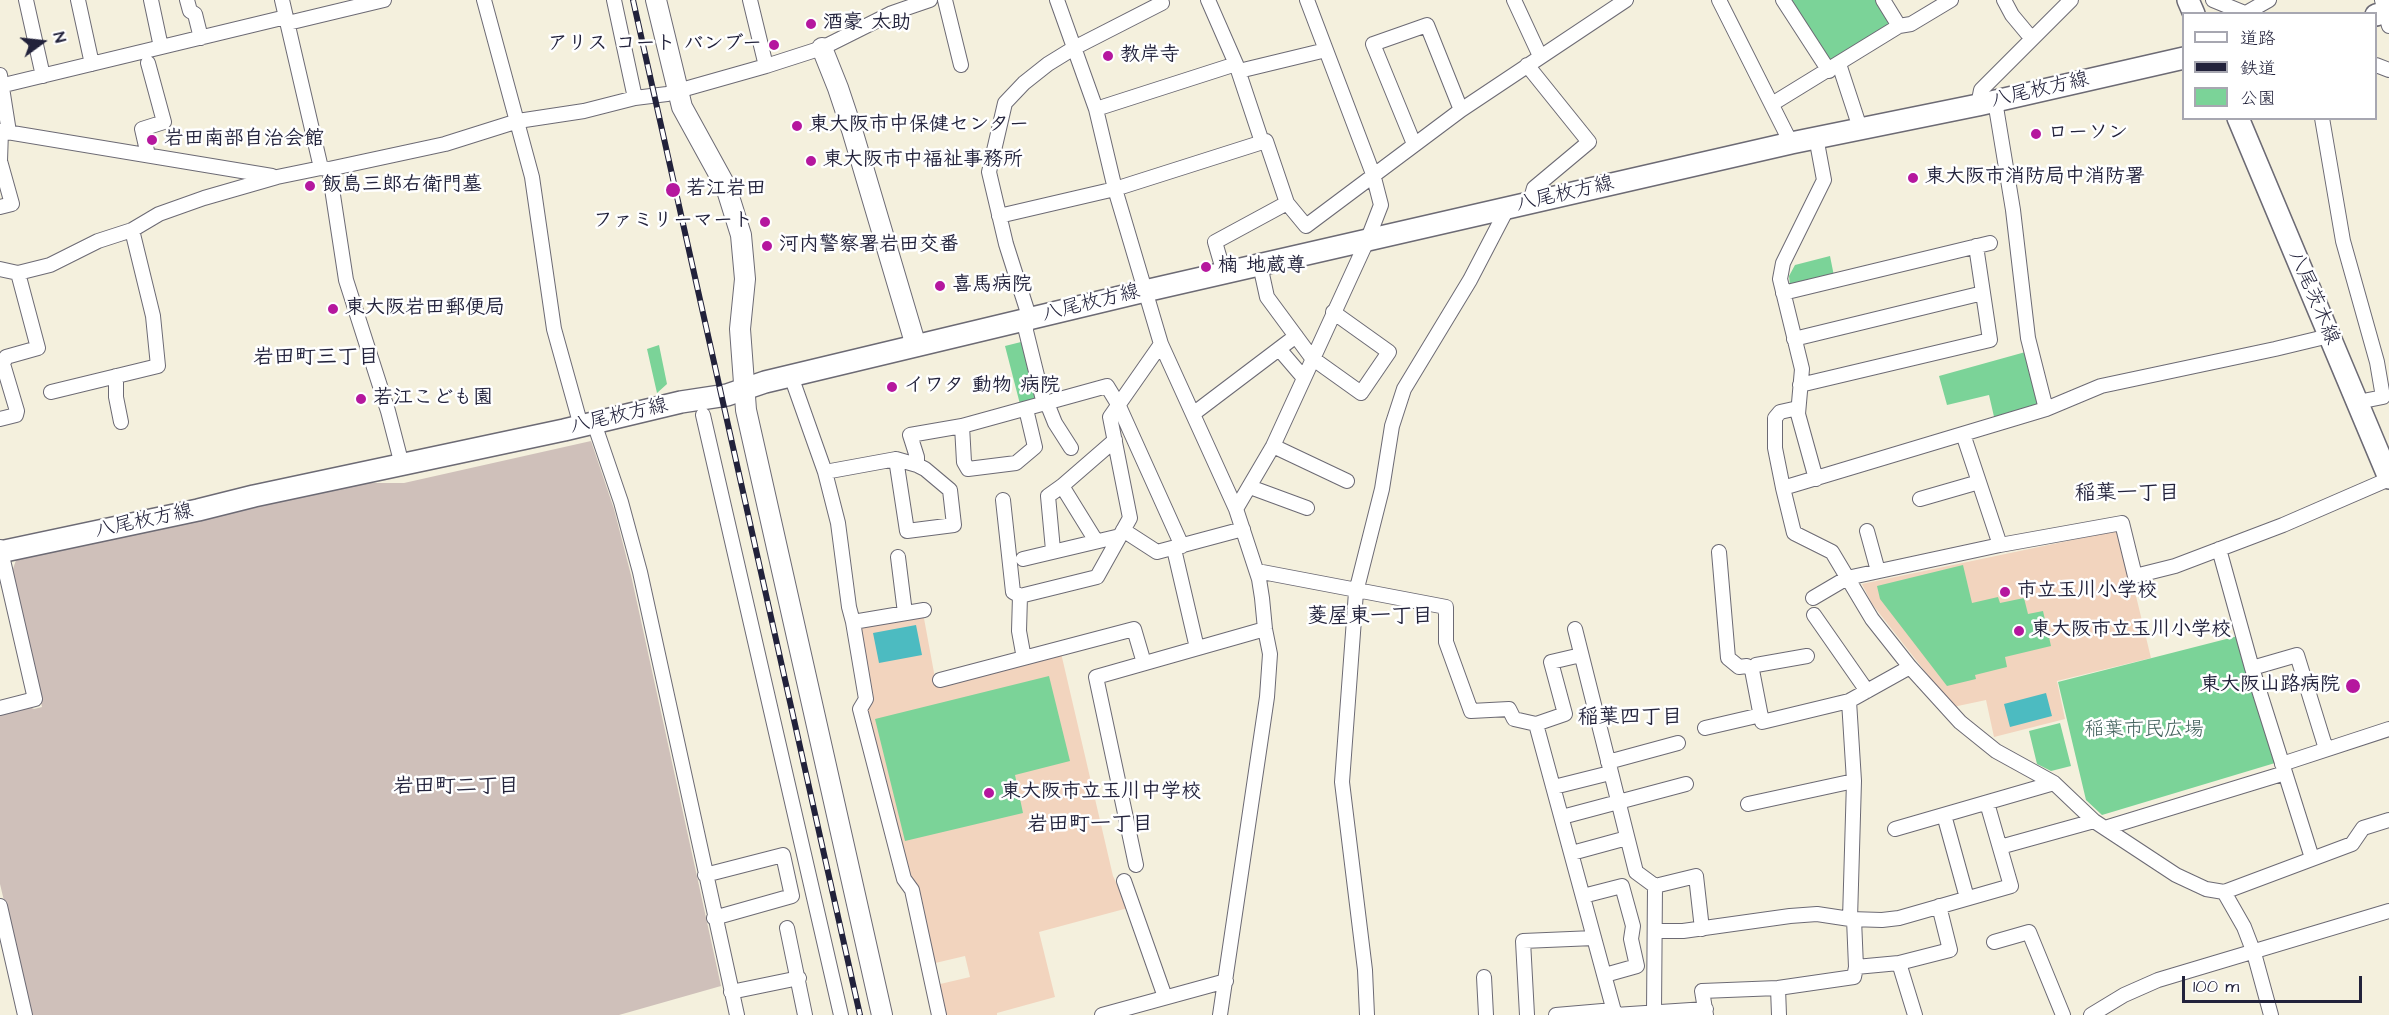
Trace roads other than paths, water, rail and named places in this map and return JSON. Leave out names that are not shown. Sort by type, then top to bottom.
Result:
[{"type":"main road","name":"八尾枚方線","points":[[0,550],[187,513],[254,496],[681,402],[727,395],[791,376],[1145,291],[1816,137],[1987,103],[2182,58]]},
{"type":"main road","name":"八尾茨木線","points":[[2239,120],[2389,479]]},
{"type":"street","points":[[26,0],[44,76]]},
{"type":"street","points":[[78,0],[92,64]]},
{"type":"street","points":[[151,0],[161,47]]},
{"type":"street","points":[[187,0],[190,10],[195,14],[201,38]]},
{"type":"street","points":[[282,0],[325,168],[346,280],[388,411],[402,465]]},
{"type":"street","points":[[0,207],[12,204],[0,161],[3,131],[1,83],[44,76],[201,38],[384,0]]},
{"type":"street","points":[[484,0],[532,177],[554,329],[587,424],[621,502],[640,572],[737,1015]]},
{"type":"street","points":[[614,0],[635,98]]},
{"type":"street","points":[[656,0],[682,107],[726,187],[741,235],[745,279],[740,328],[746,410],[882,1015]]},
{"type":"street","points":[[750,0],[766,66]]},
{"type":"street","points":[[0,269],[18,273],[50,265],[98,241],[132,230],[159,214],[204,198],[277,177],[445,144],[518,121],[584,111],[635,98],[678,91],[766,66],[822,48],[892,13],[930,0]]},
{"type":"street","points":[[945,0],[961,65]]},
{"type":"street","points":[[1057,0],[1096,109],[1115,189],[1161,344],[1236,509],[1257,572],[1262,598],[1270,654],[1267,698],[1221,1015]]},
{"type":"street","points":[[1208,0],[1238,68],[1262,142]]},
{"type":"street","points":[[1236,509],[1273,446],[1367,241],[1381,205],[1373,174],[1307,0]]},
{"type":"street","points":[[999,216],[1115,189],[1266,141],[1287,203],[1306,226],[1461,110],[1626,0]]},
{"type":"street","points":[[1719,0],[1791,143]]},
{"type":"street","points":[[1783,0],[1834,68],[1860,128]]},
{"type":"street","points":[[1883,0],[1899,26]]},
{"type":"street","points":[[2004,0],[2012,15],[2032,39]]},
{"type":"street","points":[[2046,409],[2028,338],[2013,210],[1987,103],[1981,90],[2071,0]]},
{"type":"street","points":[[2212,0],[2244,12]]},
{"type":"street","points":[[2249,12],[2269,0]]},
{"type":"street","points":[[1772,104],[1899,26],[1911,24],[1946,1]]},
{"type":"street","points":[[1519,2],[1540,56]]},
{"type":"street","points":[[1071,448],[1046,404],[1026,330],[1028,310],[999,216],[989,172],[1005,103],[1024,83],[1074,48],[1162,3]]},
{"type":"street","points":[[1414,144],[1373,44],[1427,24],[1461,110]]},
{"type":"street","points":[[822,48],[848,120],[916,346]]},
{"type":"street","points":[[1096,109],[1238,68],[1326,50]]},
{"type":"street","points":[[148,63],[164,122],[142,129],[148,155]]},
{"type":"street","points":[[1527,65],[1588,142],[1534,188],[1532,195],[1534,202]]},
{"type":"street","points":[[2322,120],[2343,241],[2385,392],[2382,397],[2358,402]]},
{"type":"street","points":[[3,131],[277,177]]},
{"type":"street","points":[[1816,137],[1824,180],[1784,263],[1780,279],[1802,369],[1798,414],[1816,479]]},
{"type":"street","points":[[1224,273],[1215,242],[1287,203]]},
{"type":"street","points":[[1367,1015],[1365,970],[1342,782],[1356,592],[1382,489],[1392,426],[1404,389],[1470,280],[1507,209]]},
{"type":"street","points":[[51,392],[158,366],[153,316],[132,230]]},
{"type":"street","points":[[1783,293],[1983,244],[1983,292],[1990,340],[1800,386]]},
{"type":"street","points":[[1260,265],[1267,297],[1312,358],[1361,393],[1389,352],[1333,312]]},
{"type":"street","points":[[0,419],[16,416],[17,411],[3,364],[6,357],[38,348],[18,273]]},
{"type":"street","points":[[1794,339],[1983,292]]},
{"type":"street","points":[[1192,414],[1296,336]]},
{"type":"street","points":[[1783,488],[2046,409],[2101,386],[2329,336]]},
{"type":"street","points":[[1004,500],[1013,592],[1020,596],[1097,577],[1130,518],[1110,417],[1161,344]]},
{"type":"street","points":[[1279,350],[1303,378]]},
{"type":"street","points":[[116,376],[116,397],[121,422]]},
{"type":"street","points":[[791,376],[825,472],[838,523],[849,607],[866,699],[860,709],[903,879],[912,890],[939,1015]]},
{"type":"street","points":[[916,465],[917,457],[910,435],[962,426],[1107,386],[1118,404],[1178,548],[1197,648]]},
{"type":"street","points":[[1798,408],[1780,412],[1775,418],[1775,448],[1794,533],[1832,552],[1872,619],[1910,667],[1960,722],[1996,751],[2054,783],[2100,825],[2176,875],[2206,889],[2224,892],[2352,844],[2363,828],[2389,820]]},
{"type":"street","points":[[962,426],[964,462],[968,469],[1016,463],[1035,447],[1026,409]]},
{"type":"street","points":[[703,415],[841,1015]]},
{"type":"street","points":[[1964,434],[2000,545]]},
{"type":"street","points":[[1053,550],[1048,496],[1115,440]]},
{"type":"street","points":[[1273,446],[1347,481]]},
{"type":"street","points":[[825,472],[896,459],[916,465],[925,469],[950,490],[954,525],[907,531],[896,459]]},
{"type":"street","points":[[1812,598],[1847,578],[2000,545],[2122,523],[2135,576],[2175,566],[2283,525],[2389,479]]},
{"type":"street","points":[[1920,499],[1979,482]]},
{"type":"street","points":[[1062,486],[1096,541]]},
{"type":"street","points":[[1250,487],[1307,508]]},
{"type":"street","points":[[1023,559],[1122,533],[1157,552],[1243,529]]},
{"type":"street","points":[[1867,531],[1878,572]]},
{"type":"street","points":[[2218,549],[2252,668],[2312,858]]},
{"type":"street","points":[[0,550],[35,699],[0,708]]},
{"type":"street","points":[[1719,552],[1728,658],[1739,667],[1748,666],[1752,670],[1762,722],[1849,701],[1910,667]]},
{"type":"street","points":[[898,557],[905,613]]},
{"type":"street","points":[[1257,572],[1446,607],[1446,642],[1471,711],[1509,710],[1514,719],[1536,724],[1565,714],[1551,662],[1581,654]]},
{"type":"street","points":[[1020,596],[1019,630],[1023,653]]},
{"type":"street","points":[[853,622],[924,610]]},
{"type":"street","points":[[1814,615],[1867,691]]},
{"type":"street","points":[[940,680],[1134,629],[1144,663]]},
{"type":"street","points":[[1136,865],[1096,677],[1265,629]]},
{"type":"street","points":[[1575,629],[1636,872],[1655,886]]},
{"type":"street","points":[[2252,668],[2297,655],[2326,749]]},
{"type":"street","points":[[1752,670],[1756,665],[1807,656]]},
{"type":"street","points":[[1556,1015],[1706,1012],[1702,991],[1778,988],[1854,977],[1856,967],[1852,919],[1854,780],[1849,701]]},
{"type":"street","points":[[1705,728],[1761,715]]},
{"type":"street","points":[[1536,724],[1615,1013]]},
{"type":"street","points":[[2000,847],[2100,825],[2283,769],[2326,749],[2389,729]]},
{"type":"street","points":[[1554,787],[1678,743]]},
{"type":"street","points":[[1748,804],[1854,780]]},
{"type":"street","points":[[1895,829],[2054,783]]},
{"type":"street","points":[[1562,817],[1686,784]]},
{"type":"street","points":[[1655,931],[1702,929],[1790,915],[1882,920],[1899,918],[2011,886],[1987,803]]},
{"type":"street","points":[[1944,815],[1967,898]]},
{"type":"street","points":[[1572,853],[1627,838]]},
{"type":"street","points":[[705,875],[783,855],[792,896],[714,918]]},
{"type":"street","points":[[1655,886],[1696,876],[1702,929]]},
{"type":"street","points":[[1124,881],[1165,997]]},
{"type":"street","points":[[1583,896],[1622,886],[1633,926],[1631,939],[1637,966],[1605,975]]},
{"type":"street","points":[[1654,1012],[1655,886]]},
{"type":"street","points":[[2224,892],[2244,927],[2254,953],[2271,1015]]},
{"type":"street","points":[[1856,967],[1899,963],[1950,950],[1939,906]]},
{"type":"street","points":[[0,907],[4,943],[26,1015]]},
{"type":"street","points":[[2091,1015],[2124,994],[2158,980],[2389,911]]},
{"type":"street","points":[[787,927],[805,1015]]},
{"type":"street","points":[[1994,942],[2029,932],[2063,1015]]},
{"type":"street","points":[[1527,1015],[1523,941],[1594,938]]},
{"type":"street","points":[[1899,963],[1915,1015]]},
{"type":"street","points":[[1484,977],[1486,1015]]},
{"type":"street","points":[[732,992],[799,978]]},
{"type":"street","points":[[1102,1015],[1226,981]]},
{"type":"street","points":[[1778,988],[1779,1015]]},
{"type":"water","points":[[916,625],[922,655],[879,663],[873,633]]},
{"type":"water","points":[[2046,693],[2052,716],[2010,727],[2004,704]]},
{"type":"railway","points":[[633,0],[860,1015]]},
{"type":"place","name":"酒豪 太助","points":[[811,24]]},
{"type":"place","name":"アリス コート バンブー","points":[[774,45]]},
{"type":"place","name":"教岸寺","points":[[1108,56]]},
{"type":"place","name":"東大阪市中保健センター","points":[[797,126]]},
{"type":"place","name":"ローソン","points":[[2036,134]]},
{"type":"place","name":"岩田南部自治会館","points":[[152,140]]},
{"type":"place","name":"東大阪市中福祉事務所","points":[[811,161]]},
{"type":"place","name":"東大阪市消防局中消防署","points":[[1913,178]]},
{"type":"place","name":"飯島三郎右衛門墓","points":[[310,186]]},
{"type":"place","name":"若江岩田","points":[[673,190]]},
{"type":"place","name":"ファミリーマート","points":[[765,222]]},
{"type":"place","name":"河内警察署岩田交番","points":[[767,246]]},
{"type":"place","name":"楠 地蔵尊","points":[[1206,267]]},
{"type":"place","name":"喜馬病院","points":[[940,286]]},
{"type":"place","name":"東大阪岩田郵便局","points":[[333,309]]},
{"type":"place","name":"イワタ 動物 病院","points":[[892,387]]},
{"type":"place","name":"若江こども園","points":[[361,399]]},
{"type":"place","name":"市立玉川小学校","points":[[2005,592]]},
{"type":"place","name":"東大阪市立玉川小学校","points":[[2019,631]]},
{"type":"place","name":"東大阪山路病院","points":[[2353,686]]},
{"type":"place","name":"東大阪市立玉川中学校","points":[[989,793]]},
{"type":"district","name":"岩田町三丁目","points":[[316,359]]},
{"type":"district","name":"稲葉一丁目","points":[[2127,495]]},
{"type":"district","name":"菱屋東一丁目","points":[[1370,618]]},
{"type":"district","name":"稲葉四丁目","points":[[1630,719]]},
{"type":"district","name":"岩田町二丁目","points":[[456,788]]},
{"type":"district","name":"岩田町一丁目","points":[[1090,826]]},
{"type":"park label","name":"稲葉市民広場","points":[[2144,731]]}]
